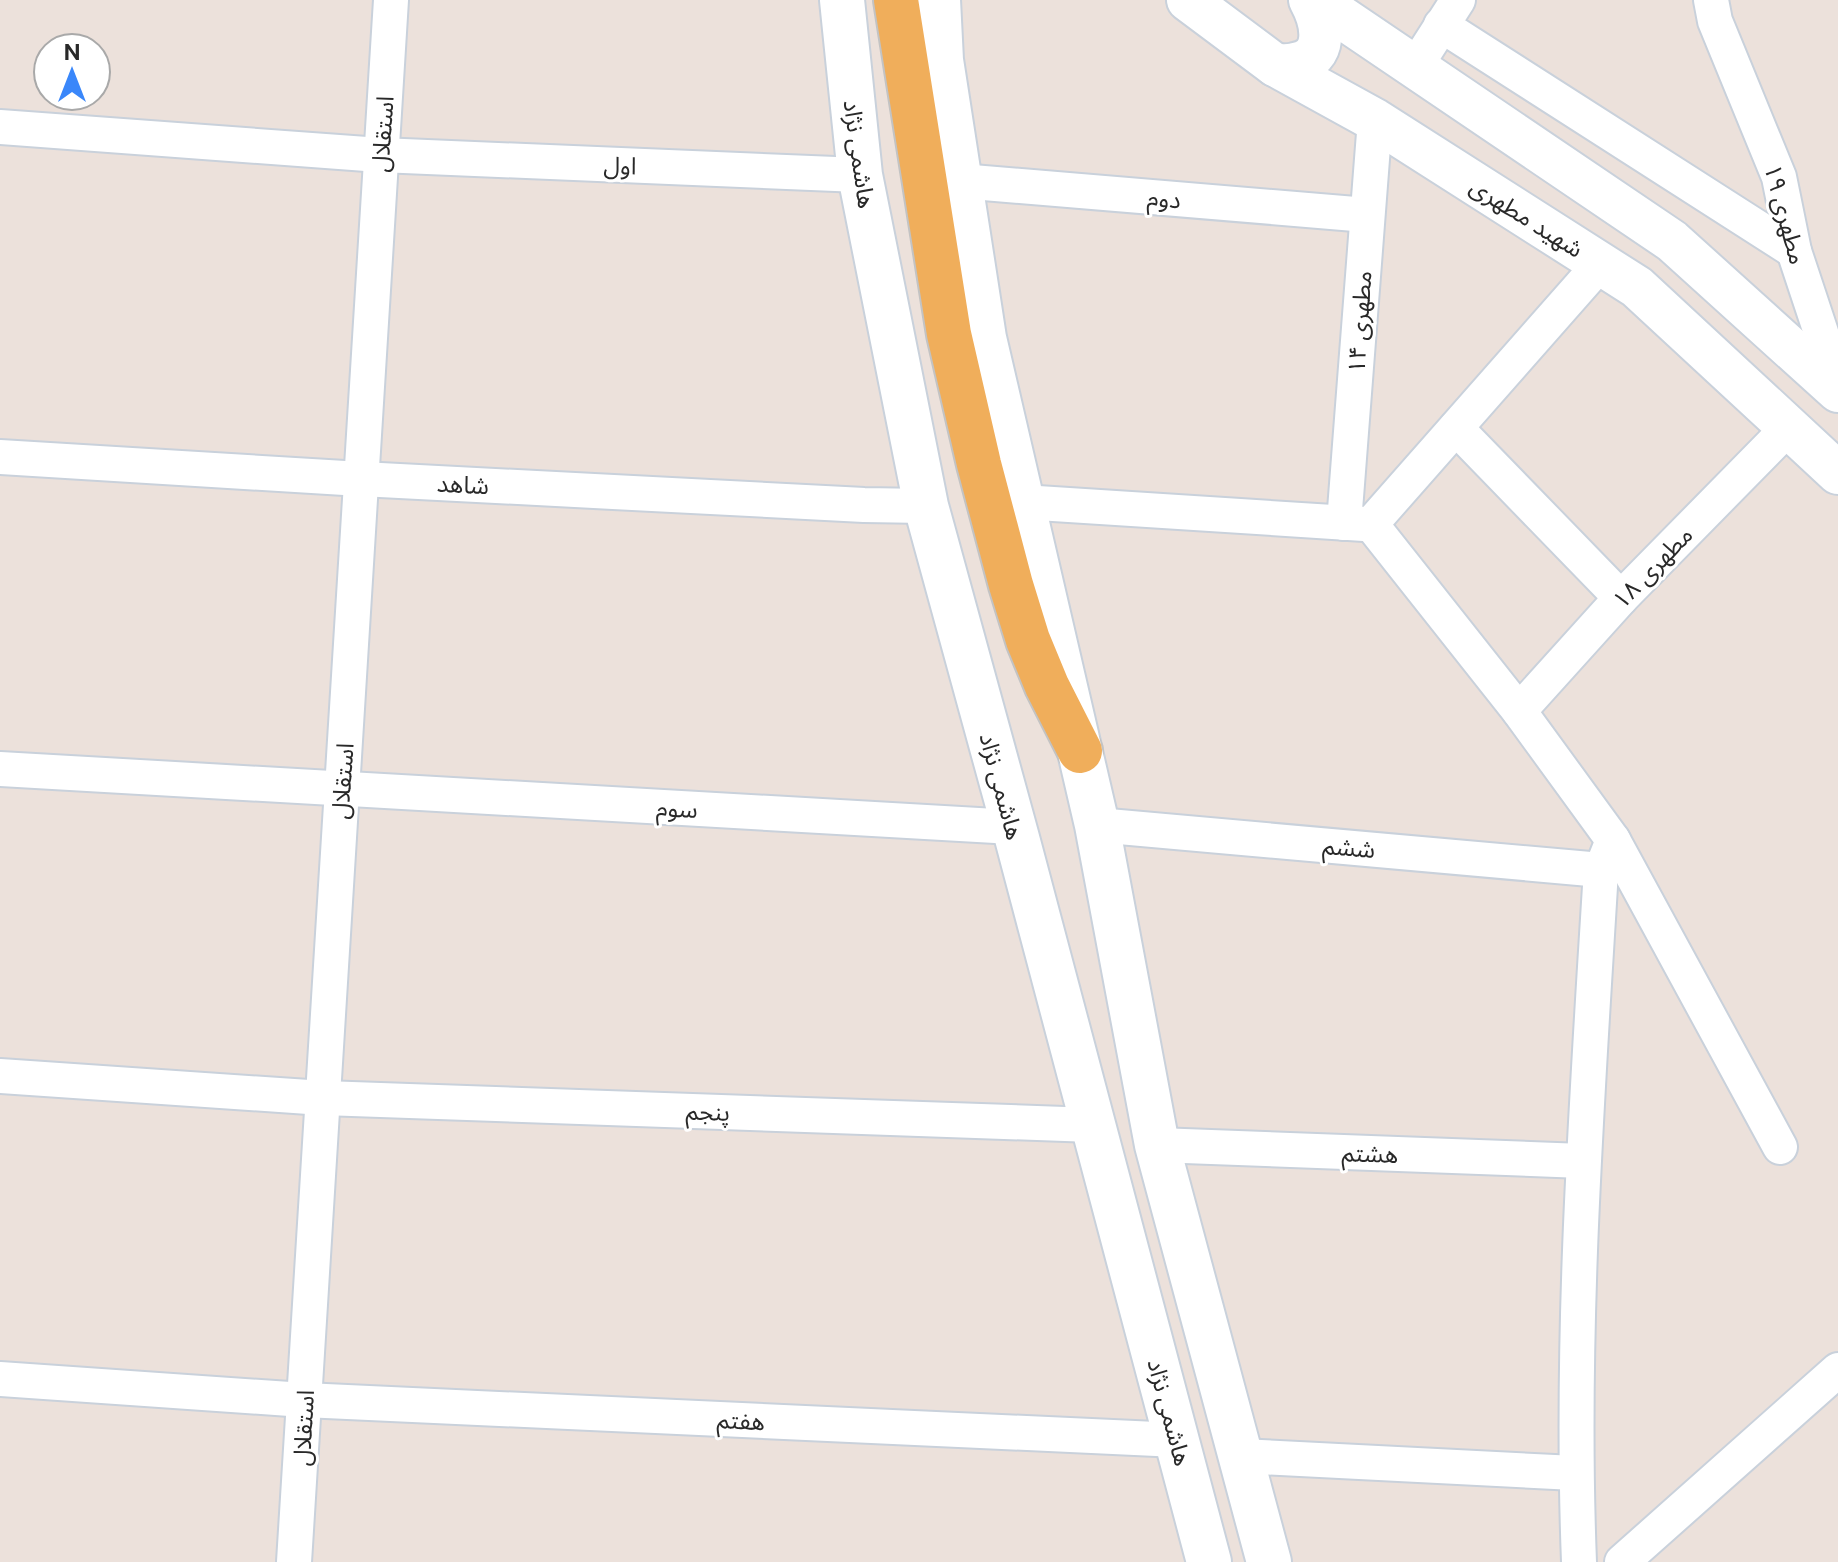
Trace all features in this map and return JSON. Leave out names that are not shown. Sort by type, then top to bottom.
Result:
[{"type":"main road","name":"هاشمی نژاد","points":[[842,0],[860,175],[926,506],[1209,1562]]},
{"type":"main road","points":[[896,0],[984,338],[1097,825],[1157,1145],[1269,1562]]},
{"type":"main road","points":[[938,0],[949,334],[979,464],[1028,640],[1080,751]]},
{"type":"main road","points":[[941,60],[950,0]]},
{"type":"street","name":"استقلال","points":[[294,1562],[391,0]]},
{"type":"street","name":"شهید مطهری","points":[[1188,0],[1275,65],[1375,120],[1637,287],[1838,473]]},
{"type":"street","points":[[1275,65],[1296,64],[1311,58],[1319,46],[1321,30],[1313,0]]},
{"type":"street","points":[[1313,0],[1672,241],[1838,391]]},
{"type":"street","name":"مطهری ۱۹","points":[[1711,0],[1715,21],[1779,177],[1794,251],[1838,384]]},
{"type":"street","points":[[1415,67],[1449,13],[1794,251]]},
{"type":"street","name":"مطهری ۱۴","points":[[1358,524],[1367,215],[1375,120]]},
{"type":"street","points":[[0,127],[380,155]]},
{"type":"street","name":"اول","points":[[380,155],[860,175]]},
{"type":"street","name":"دوم","points":[[942,180],[1367,215]]},
{"type":"street","points":[[1358,524],[1456,428],[1600,264]]},
{"type":"street","name":"مطهری ۱۸","points":[[1519,711],[1621,598],[1789,427]]},
{"type":"street","points":[[1456,428],[1621,598]]},
{"type":"street","name":"شاهد","points":[[0,457],[361,479],[926,506]]},
{"type":"street","points":[[1022,502],[1358,524],[1519,711],[1780,1147]]},
{"type":"street","points":[[0,769],[341,789]]},
{"type":"street","name":"سوم","points":[[341,789],[1013,827]]},
{"type":"street","name":"ششم","points":[[1097,825],[1607,855]]},
{"type":"street","points":[[1579,1562],[1575,1473],[1583,1161],[1607,855]]},
{"type":"street","points":[[0,1076],[323,1098]]},
{"type":"street","name":"پنجم","points":[[323,1098],[1093,1125]]},
{"type":"street","name":"هشتم","points":[[1157,1145],[1583,1161]]},
{"type":"street","points":[[1622,1562],[1838,1370]]},
{"type":"street","name":"هفتم","points":[[0,1379],[304,1400],[1178,1440]]},
{"type":"street","points":[[1240,1456],[1575,1473]]}]
